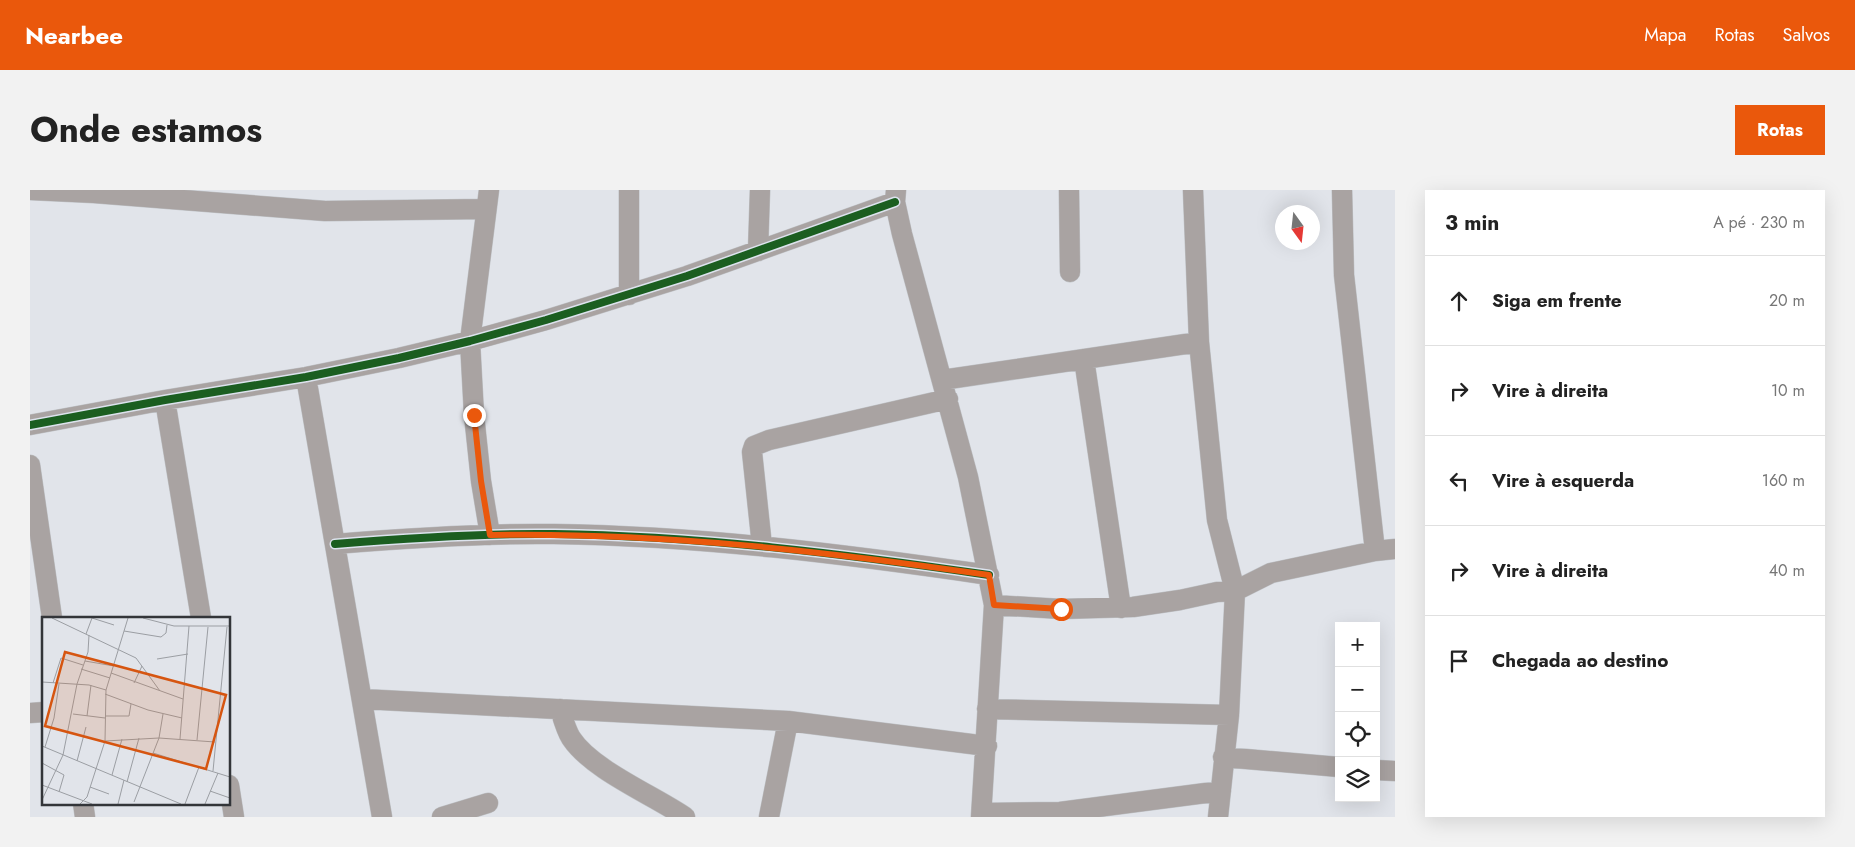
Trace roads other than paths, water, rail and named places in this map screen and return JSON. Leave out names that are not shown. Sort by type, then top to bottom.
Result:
[{"type":"street","points":[[30,190],[94,192],[325,211],[487,200],[470,341],[474,415],[481,481],[490,535]]},
{"type":"street","points":[[628,190],[629,295]]},
{"type":"street","points":[[758,251],[760,190]]},
{"type":"street","points":[[1069,190],[1070,272]]},
{"type":"street","points":[[1193,190],[1200,342],[1218,520],[1235,591],[1229,715],[1218,817]]},
{"type":"street","points":[[1342,190],[1344,275],[1375,551]]},
{"type":"street","points":[[30,425],[306,377],[470,341],[629,295],[758,251],[896,196],[968,478],[994,605],[982,815],[1060,812],[1221,791]]},
{"type":"street","points":[[942,380],[1200,342]]},
{"type":"street","points":[[1084,359],[1121,608]]},
{"type":"street","points":[[306,377],[382,817]]},
{"type":"street","points":[[762,546],[752,452],[754,446],[769,440],[948,399]]},
{"type":"street","points":[[165,400],[201,617]]},
{"type":"street","points":[[30,466],[37,566],[52,617]]},
{"type":"street","points":[[335,544],[490,535],[620,536],[762,546],[886,560],[989,575]]},
{"type":"street","points":[[994,605],[1061,609],[1121,608],[1180,600],[1217,592],[1235,591],[1271,573],[1375,551],[1395,550]]},
{"type":"street","points":[[362,699],[788,721],[987,746]]},
{"type":"street","points":[[560,709],[570,737],[582,751],[602,767],[685,817]]},
{"type":"street","points":[[987,709],[1229,715]]},
{"type":"street","points":[[769,817],[788,721]]},
{"type":"street","points":[[1223,757],[1335,767]]},
{"type":"street","points":[[1380,770],[1395,771]]},
{"type":"street","points":[[230,791],[234,817]]},
{"type":"street","points":[[442,817],[488,803]]},
{"type":"street","points":[[82,804],[85,817]]}]
